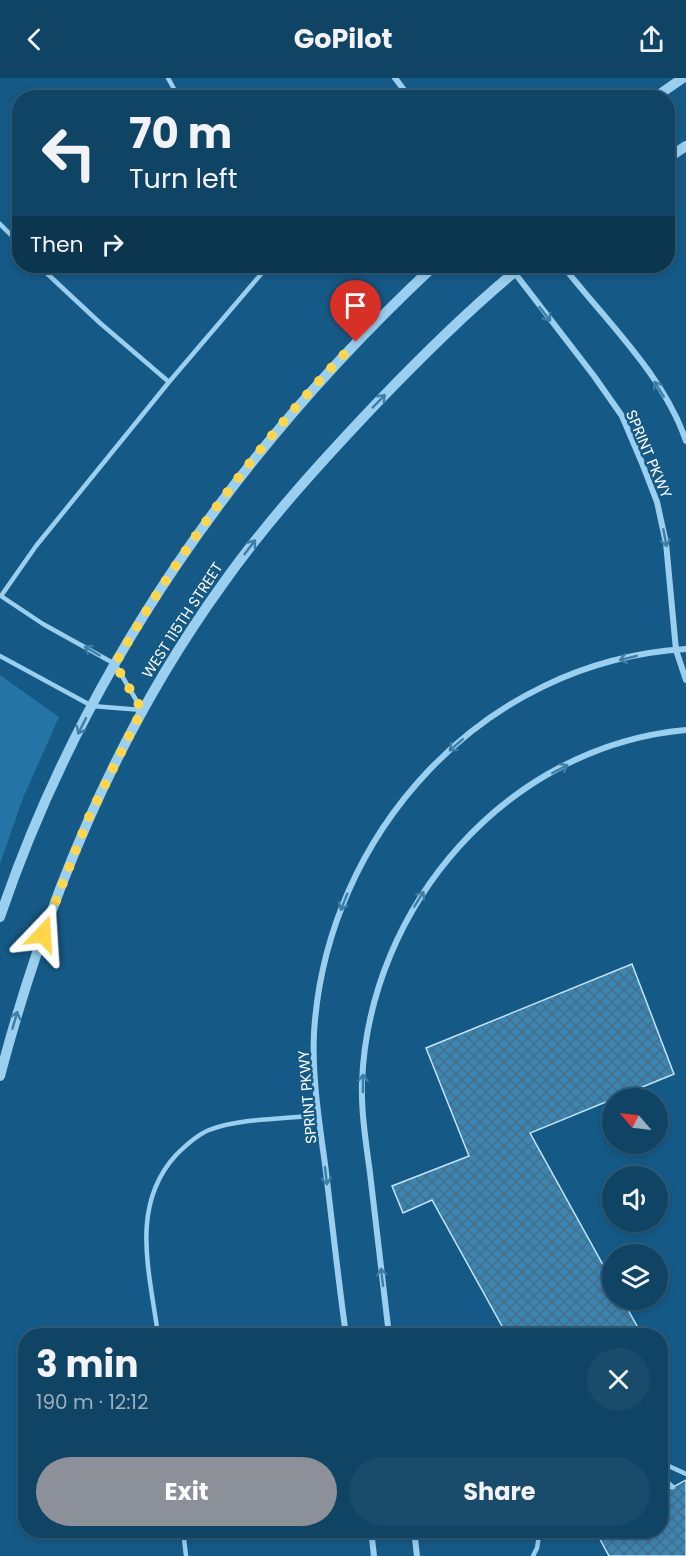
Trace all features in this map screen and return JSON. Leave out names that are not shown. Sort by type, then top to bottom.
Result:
[{"type":"street","points":[[666,90],[683,78]]},
{"type":"street","points":[[0,917],[26,848],[92,706],[173,569],[249,464],[311,391],[344,354],[427,273]]},
{"type":"street","name":"WEST 115TH STREET","points":[[0,1076],[24,989],[63,880],[114,763],[175,655],[221,586],[260,534],[304,482],[394,385],[511,273]]},
{"type":"street","name":"SPRINT PKWY","points":[[520,273],[622,416],[642,463],[657,502],[666,543],[676,650],[686,680]]},
{"type":"street","points":[[569,273],[647,370],[668,404],[686,441]]},
{"type":"street","name":"SPRINT PKWY","points":[[345,1328],[314,1071],[314,1034],[324,961],[338,916],[363,859],[403,799],[426,773],[476,728],[532,693],[566,677],[635,656],[686,649]]},
{"type":"street","points":[[388,1328],[364,1122],[362,1084],[365,1047],[372,1012],[382,973],[398,934],[417,901],[447,859],[468,835],[523,790],[591,753],[662,732],[686,730]]},
{"type":"street","points":[[372,1538],[374,1556]]},
{"type":"street","points":[[415,1538],[417,1556]]},
{"type":"lane","points":[[0,224],[12,236]]},
{"type":"lane","points":[[46,273],[169,382]]},
{"type":"lane","points":[[142,710],[115,664],[43,624],[1,596],[36,546],[169,382],[262,273]]},
{"type":"lane","points":[[0,656],[92,706],[142,710]]},
{"type":"lane","points":[[157,1328],[146,1238],[147,1215],[152,1192],[165,1167],[184,1146],[208,1131],[232,1124],[319,1115]]},
{"type":"lane","points":[[668,1466],[686,1474]]},
{"type":"lane","points":[[668,1483],[673,1487]]},
{"type":"lane","points":[[184,1538],[186,1556]]},
{"type":"lane","points":[[533,1556],[539,1538]]},
{"type":"shaded area","points":[[0,675],[59,717],[23,798],[0,864]]},
{"type":"building","points":[[632,964],[674,1074],[640,1088],[602,1088],[602,1104],[530,1133],[602,1263],[602,1310],[628,1310],[638,1328],[503,1328],[432,1200],[403,1213],[392,1186],[469,1156],[426,1048]]},
{"type":"building","points":[[686,1480],[686,1556],[609,1556],[599,1538],[668,1538],[668,1490]]},
{"type":"route","points":[[43,934],[88,819],[142,710],[115,664],[173,569],[221,501],[278,429],[356,342]]}]
